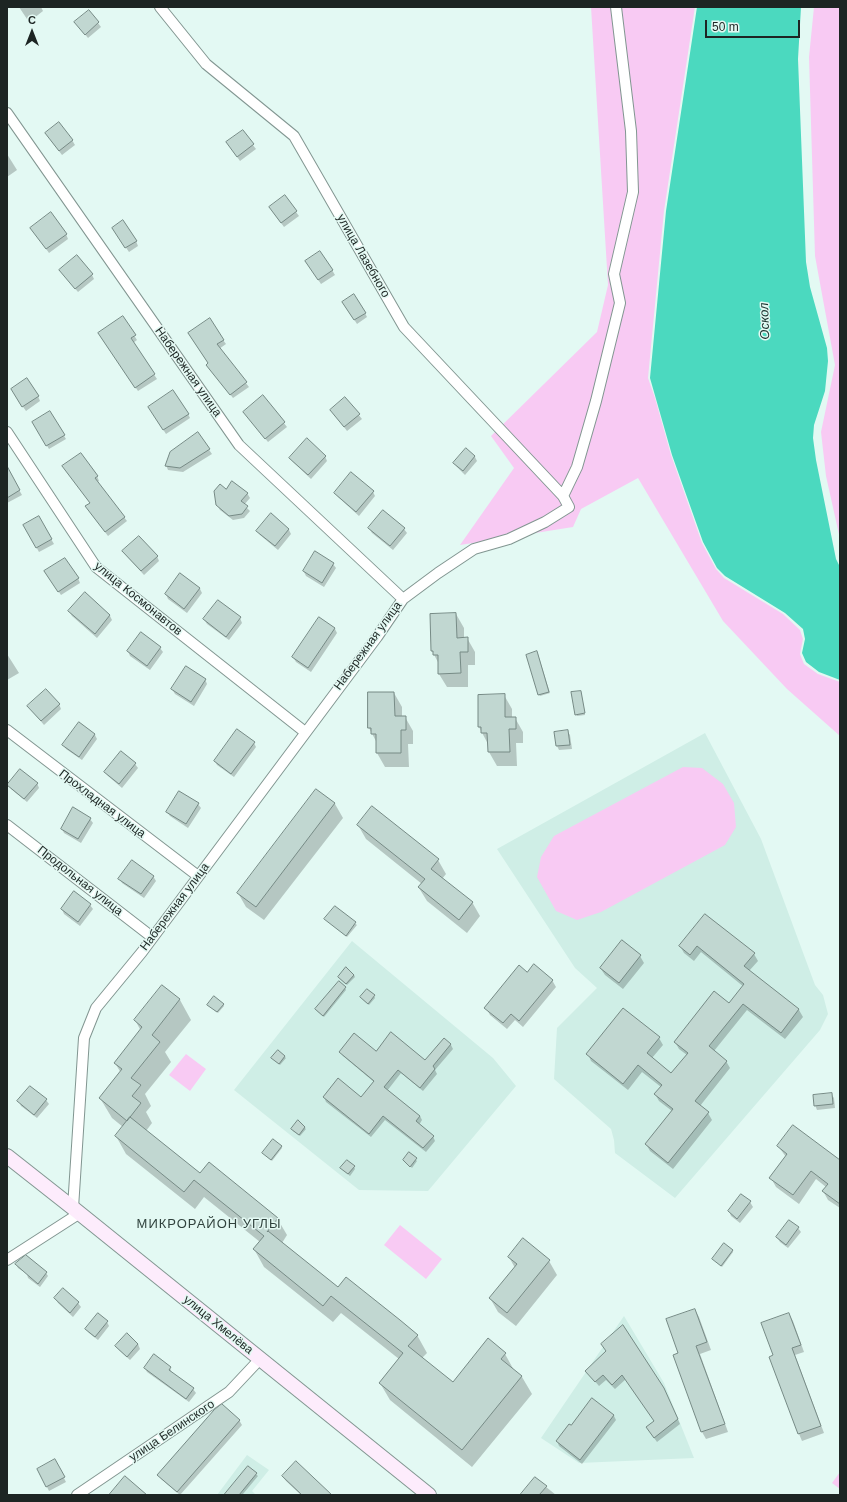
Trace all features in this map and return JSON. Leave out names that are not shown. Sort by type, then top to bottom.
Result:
[{"type":"main road","name":"улица Хмелёва","points":[[7,1156],[429,1495]]},
{"type":"street","name":"улица Лазебного","points":[[160,7],[206,64],[294,136],[404,327],[563,496],[569,507],[545,522],[510,539],[474,549],[403,599]]},
{"type":"street","points":[[563,496],[581,453],[596,401],[620,303],[614,274],[633,192],[631,131],[616,7]]},
{"type":"street","name":"Набережная улица","points":[[9,119],[239,445],[403,599],[377,637],[198,876],[96,1008],[84,1038],[75,1189],[76,1211]]},
{"type":"street","name":"улица Космонавтов","points":[[7,432],[96,567],[306,732]]},
{"type":"street","name":"Прохладная улица","points":[[7,730],[198,876]]},
{"type":"street","name":"Продольная улица","points":[[7,825],[152,937]]},
{"type":"street","points":[[7,1260],[76,1211]]},
{"type":"street","name":"улица Белинского","points":[[77,1495],[229,1392],[260,1359]]},
{"type":"shaded area","points":[[591,7],[695,7],[664,211],[648,378],[671,455],[702,543],[716,569],[724,578],[783,614],[800,630],[803,639],[800,654],[804,664],[818,674],[840,682],[840,736],[787,689],[723,621],[638,478],[581,509],[573,527],[460,545],[514,468],[491,436],[597,332],[608,285]]},
{"type":"shaded area","points":[[814,7],[840,7],[840,539],[826,476],[821,432],[835,365],[815,256],[809,57]]},
{"type":"shaded area","points":[[705,733],[761,839],[815,985],[823,995],[828,1014],[820,1030],[675,1198],[615,1153],[611,1129],[554,1079],[557,1028],[597,988],[575,968],[497,849]]},
{"type":"shaded area","points":[[683,767],[702,768],[723,784],[734,803],[736,827],[725,845],[601,912],[577,920],[556,911],[537,877],[541,857],[554,836]]},
{"type":"shaded area","points":[[352,941],[493,1058],[516,1086],[428,1191],[359,1190],[234,1090]]},
{"type":"shaded area","points":[[186,1054],[206,1069],[190,1091],[169,1075]]},
{"type":"shaded area","points":[[400,1225],[442,1259],[426,1279],[384,1245]]},
{"type":"shaded area","points":[[624,1316],[664,1383],[694,1458],[579,1463],[541,1438]]},
{"type":"shaded area","points":[[247,1455],[269,1470],[252,1491],[256,1495],[217,1495]]},
{"type":"shaded area","points":[[840,1472],[840,1489],[832,1483]]},
{"type":"water","name":"Оскол","points":[[697,7],[801,7],[798,59],[806,262],[810,287],[827,348],[828,361],[825,391],[814,425],[813,438],[836,559],[840,567],[840,680],[819,672],[806,662],[802,653],[805,639],[803,629],[785,613],[725,576],[717,568],[703,542],[672,455],[650,378],[666,211]]},
{"type":"building","points":[[89,10],[99,22],[85,35],[74,22]]},
{"type":"building","points":[[59,122],[73,140],[59,151],[45,133]]},
{"type":"building","points":[[243,130],[254,144],[237,157],[226,142]]},
{"type":"building","points":[[285,195],[297,211],[281,223],[269,207]]},
{"type":"building","points":[[51,212],[67,234],[46,249],[30,228]]},
{"type":"building","points":[[123,220],[137,241],[125,248],[112,228]]},
{"type":"building","points":[[320,251],[333,270],[318,280],[305,261]]},
{"type":"building","points":[[77,255],[93,274],[75,289],[59,270]]},
{"type":"building","points":[[354,294],[366,313],[354,320],[342,302]]},
{"type":"building","points":[[123,316],[136,335],[131,338],[155,374],[135,388],[98,333]]},
{"type":"building","points":[[210,318],[224,340],[217,344],[247,382],[230,395],[206,365],[208,363],[188,333]]},
{"type":"building","points":[[27,378],[39,396],[22,407],[11,389]]},
{"type":"building","points":[[173,390],[189,414],[163,430],[148,407]]},
{"type":"building","points":[[263,395],[285,422],[265,439],[243,412]]},
{"type":"building","points":[[345,397],[360,414],[344,427],[330,410]]},
{"type":"building","points":[[50,411],[65,435],[46,446],[32,422]]},
{"type":"building","points":[[198,432],[210,449],[180,468],[165,466],[170,452]]},
{"type":"building","points":[[307,438],[326,456],[308,475],[289,458]]},
{"type":"building","points":[[466,448],[475,456],[463,471],[453,463]]},
{"type":"building","points":[[81,453],[98,476],[95,478],[125,517],[105,532],[85,506],[90,503],[62,466]]},
{"type":"building","points":[[7,466],[20,490],[7,498]]},
{"type":"building","points":[[351,472],[374,491],[356,512],[334,493]]},
{"type":"building","points":[[232,481],[248,493],[241,501],[248,506],[242,514],[229,516],[216,505],[214,491],[220,484],[226,489]]},
{"type":"building","points":[[383,510],[405,528],[390,546],[368,528]]},
{"type":"building","points":[[271,513],[289,529],[275,546],[256,531]]},
{"type":"building","points":[[39,516],[52,539],[36,548],[23,525]]},
{"type":"building","points":[[139,536],[158,556],[141,571],[122,551]]},
{"type":"building","points":[[315,551],[334,563],[322,583],[303,571]]},
{"type":"building","points":[[65,558],[79,578],[58,592],[44,571]]},
{"type":"building","points":[[180,573],[200,588],[184,609],[165,594]]},
{"type":"building","points":[[85,592],[110,615],[95,634],[68,611]]},
{"type":"building","points":[[218,600],[241,617],[226,637],[203,619]]},
{"type":"building","points":[[456,613],[457,638],[468,637],[468,652],[460,652],[461,673],[438,674],[438,655],[433,655],[433,651],[431,651],[430,614]]},
{"type":"building","points":[[319,617],[335,628],[308,668],[292,657]]},
{"type":"building","points":[[141,632],[161,647],[147,666],[127,651]]},
{"type":"building","points":[[537,651],[549,692],[538,695],[526,655]]},
{"type":"building","points":[[186,666],[206,679],[191,702],[171,689]]},
{"type":"building","points":[[46,689],[60,704],[41,721],[27,706]]},
{"type":"building","points":[[581,691],[585,713],[575,715],[571,692]]},
{"type":"building","points":[[368,692],[394,692],[395,716],[406,716],[406,730],[401,730],[401,753],[376,753],[376,734],[371,734],[371,728],[368,728]]},
{"type":"building","points":[[505,694],[505,717],[516,717],[516,729],[509,729],[510,752],[488,752],[487,733],[481,733],[481,727],[478,727],[478,695]]},
{"type":"building","points":[[79,722],[95,734],[79,757],[62,745]]},
{"type":"building","points":[[237,729],[255,742],[231,774],[214,761]]},
{"type":"building","points":[[568,730],[570,745],[556,746],[554,732]]},
{"type":"building","points":[[121,751],[136,763],[119,784],[104,772]]},
{"type":"building","points":[[20,769],[38,783],[24,799],[7,785]]},
{"type":"building","points":[[316,789],[335,803],[256,907],[237,893]]},
{"type":"building","points":[[179,791],[199,803],[186,824],[166,812]]},
{"type":"building","points":[[372,806],[439,859],[431,869],[473,902],[459,920],[418,887],[425,879],[357,825]]},
{"type":"building","points":[[73,807],[91,818],[78,839],[61,829]]},
{"type":"building","points":[[132,860],[154,876],[141,894],[118,879]]},
{"type":"building","points":[[74,891],[91,904],[78,922],[61,909]]},
{"type":"building","points":[[335,906],[356,922],[346,936],[324,919]]},
{"type":"building","points":[[705,914],[755,953],[744,966],[799,1009],[781,1033],[743,1004],[709,1046],[727,1061],[695,1101],[709,1112],[668,1163],[645,1144],[673,1109],[654,1094],[662,1085],[638,1065],[623,1084],[586,1054],[623,1008],[660,1037],[647,1053],[671,1073],[688,1053],[674,1042],[714,991],[729,1003],[744,984],[697,946],[690,955],[679,946]]},
{"type":"building","points":[[622,940],[641,955],[619,983],[600,968]]},
{"type":"building","points":[[534,964],[553,980],[519,1021],[511,1014],[503,1023],[484,1008],[519,965],[527,972]]},
{"type":"building","points":[[346,967],[354,975],[346,984],[338,977]]},
{"type":"building","points":[[339,981],[346,987],[323,1016],[315,1009]]},
{"type":"building","points":[[162,985],[180,999],[152,1035],[160,1042],[131,1078],[141,1085],[132,1096],[141,1103],[127,1121],[99,1098],[122,1069],[114,1063],[142,1027],[134,1020]]},
{"type":"building","points":[[367,989],[375,995],[368,1004],[360,997]]},
{"type":"building","points":[[214,996],[224,1004],[217,1012],[207,1005]]},
{"type":"building","points":[[391,1032],[425,1060],[444,1038],[451,1044],[433,1066],[435,1069],[420,1088],[398,1070],[384,1087],[420,1116],[416,1121],[434,1136],[423,1148],[383,1116],[369,1134],[323,1097],[338,1078],[361,1097],[374,1081],[339,1052],[354,1033],[376,1051]]},
{"type":"building","points":[[278,1050],[285,1056],[279,1064],[271,1058]]},
{"type":"building","points":[[30,1086],[47,1099],[34,1115],[17,1101]]},
{"type":"building","points":[[832,1093],[833,1104],[814,1106],[813,1095]]},
{"type":"building","points":[[130,1117],[200,1173],[209,1162],[278,1218],[267,1232],[268,1231],[338,1287],[346,1277],[400,1320],[418,1335],[408,1346],[453,1382],[488,1338],[506,1353],[501,1359],[522,1376],[462,1450],[379,1383],[403,1353],[331,1296],[323,1306],[253,1249],[264,1236],[194,1180],[184,1192],[115,1136]]},
{"type":"building","points":[[298,1120],[305,1127],[299,1135],[291,1129]]},
{"type":"building","points":[[793,1125],[840,1160],[840,1204],[822,1191],[828,1184],[811,1171],[793,1195],[769,1178],[787,1154],[777,1146]]},
{"type":"building","points":[[273,1139],[282,1146],[271,1160],[262,1153]]},
{"type":"building","points":[[409,1152],[417,1158],[410,1167],[403,1160]]},
{"type":"building","points":[[347,1160],[355,1166],[348,1174],[340,1168]]},
{"type":"building","points":[[741,1194],[751,1201],[737,1219],[728,1211]]},
{"type":"building","points":[[789,1220],[799,1227],[786,1245],[776,1237]]},
{"type":"building","points":[[523,1238],[550,1260],[507,1313],[489,1298],[517,1264],[508,1257]]},
{"type":"building","points":[[724,1243],[733,1250],[721,1266],[712,1259]]},
{"type":"building","points":[[26,1255],[47,1272],[38,1284],[15,1264]]},
{"type":"building","points":[[63,1288],[79,1302],[70,1313],[54,1298]]},
{"type":"building","points":[[695,1309],[707,1342],[696,1346],[725,1424],[701,1432],[673,1355],[678,1353],[666,1319]]},
{"type":"building","points":[[98,1313],[108,1321],[95,1337],[85,1329]]},
{"type":"building","points":[[789,1313],[801,1345],[792,1348],[821,1426],[798,1434],[769,1357],[773,1355],[761,1323]]},
{"type":"building","points":[[623,1325],[664,1388],[678,1419],[654,1438],[646,1427],[654,1421],[622,1375],[612,1385],[603,1375],[595,1382],[585,1371],[606,1351],[601,1344]]},
{"type":"building","points":[[127,1333],[138,1344],[127,1357],[115,1346]]},
{"type":"building","points":[[154,1354],[171,1367],[169,1370],[194,1388],[186,1399],[144,1368]]},
{"type":"building","points":[[592,1398],[614,1415],[580,1460],[556,1441],[569,1424],[571,1425]]},
{"type":"building","points":[[222,1404],[240,1420],[177,1492],[157,1475],[214,1410]]},
{"type":"building","points":[[55,1459],[65,1477],[46,1487],[37,1469]]},
{"type":"building","points":[[296,1461],[332,1495],[302,1495],[282,1476]]},
{"type":"building","points":[[248,1466],[257,1473],[239,1495],[224,1495]]},
{"type":"building","points":[[125,1476],[147,1495],[109,1495]]},
{"type":"building","points":[[535,1477],[547,1486],[539,1495],[520,1495]]},
{"type":"district","name":"МИКРОРАЙОН УГЛЫ","points":[[209,1224]]}]
